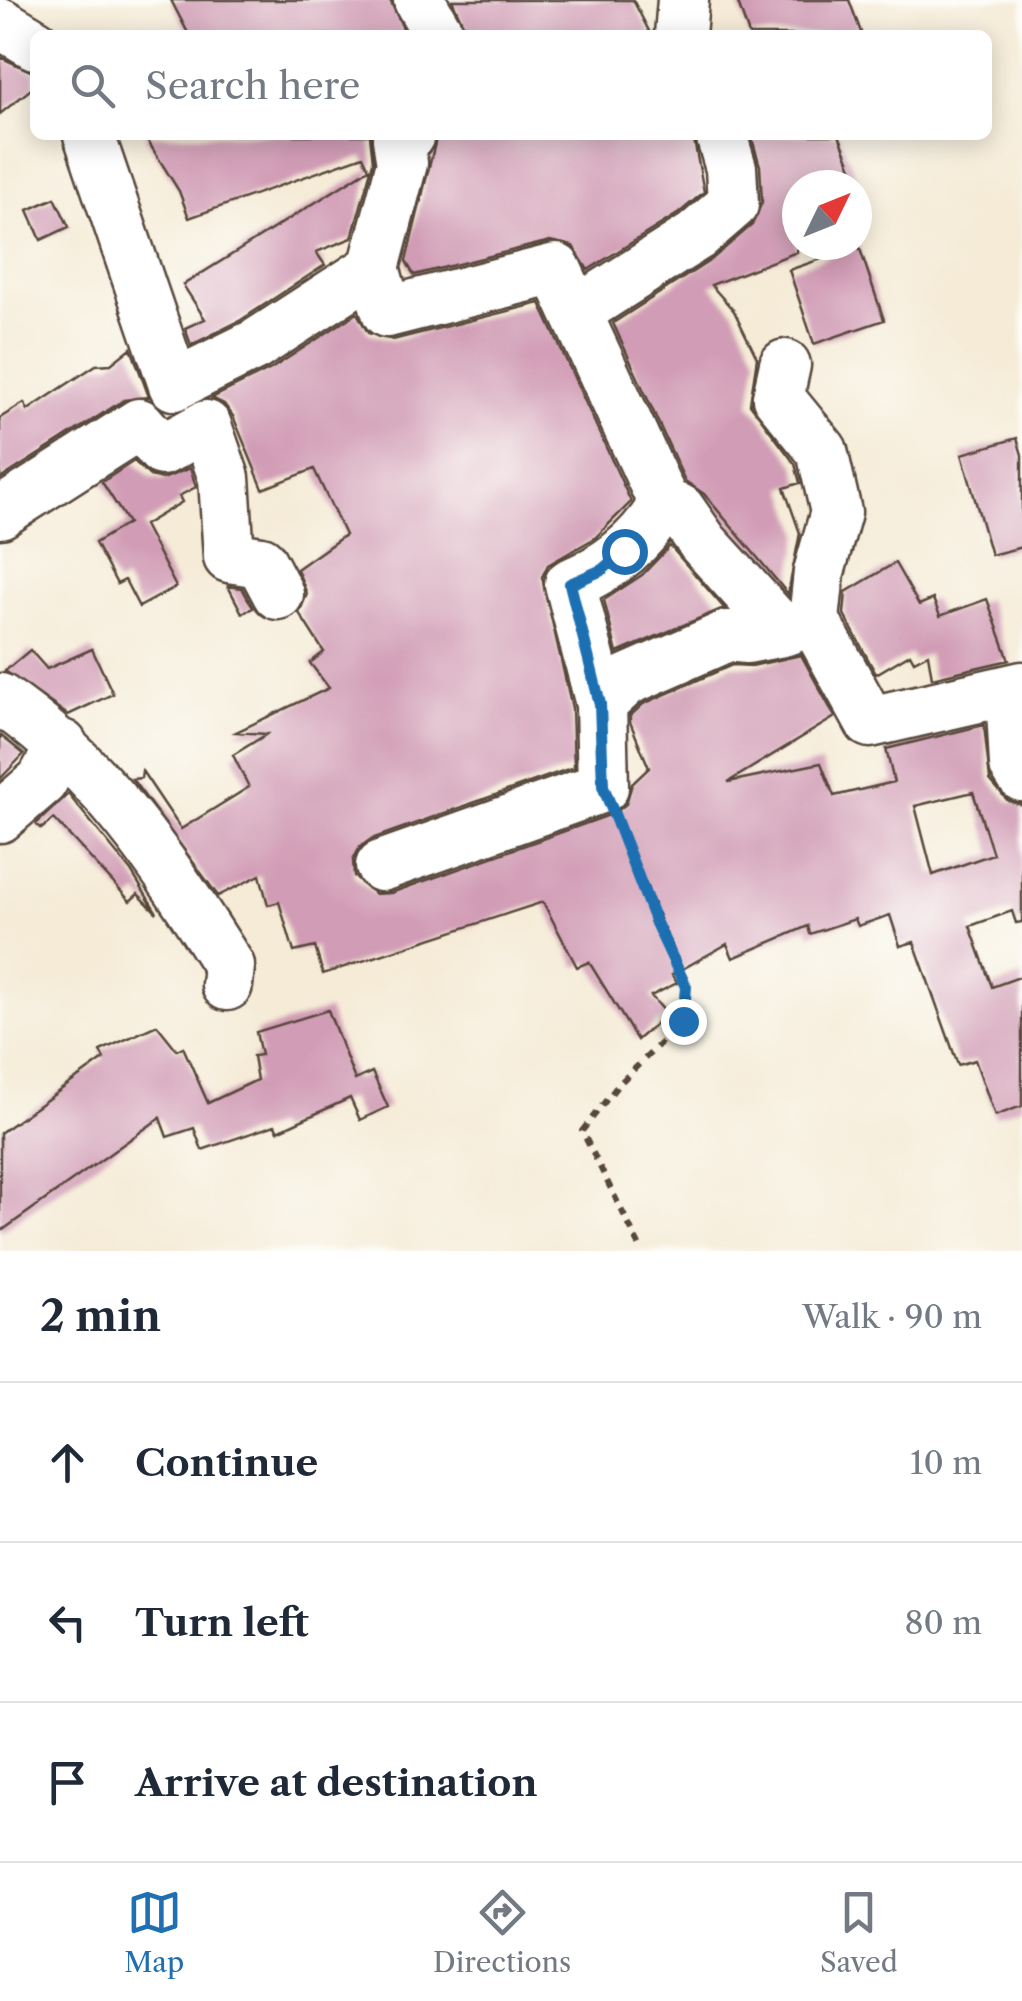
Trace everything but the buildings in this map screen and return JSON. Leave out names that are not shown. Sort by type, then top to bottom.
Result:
[{"type":"street","points":[[419,0],[436,30]]},
{"type":"street","points":[[681,30],[684,0]]},
{"type":"street","points":[[0,23],[30,41]]},
{"type":"street","points":[[92,140],[174,385]]},
{"type":"street","points":[[398,140],[402,162],[374,268],[387,312],[556,268],[664,504],[680,510],[702,543],[799,626],[870,722],[1016,689],[1015,765],[1022,776]]},
{"type":"street","points":[[578,311],[696,236],[733,204],[730,168],[722,140]]},
{"type":"street","points":[[0,514],[139,424],[150,401],[174,385],[255,345],[374,268]]},
{"type":"street","points":[[786,364],[778,397],[822,451],[836,512],[799,626]]},
{"type":"street","points":[[139,424],[162,450],[206,426],[224,478],[229,557],[261,562],[278,594]]},
{"type":"street","points":[[381,866],[603,786],[600,704],[570,584],[602,570],[648,532],[664,504]]},
{"type":"street","points":[[600,704],[627,680],[727,636],[747,638],[799,626]]},
{"type":"street","points":[[0,699],[62,745],[137,825],[229,966],[226,985]]},
{"type":"street","points":[[0,818],[42,782],[62,745]]},
{"type":"path","points":[[603,786],[656,923],[686,987],[683,1021],[618,1084],[582,1130],[642,1251]]},
{"type":"route","points":[[624,551],[602,570],[570,584],[600,704],[603,786],[656,923],[686,987],[683,1021]]}]
